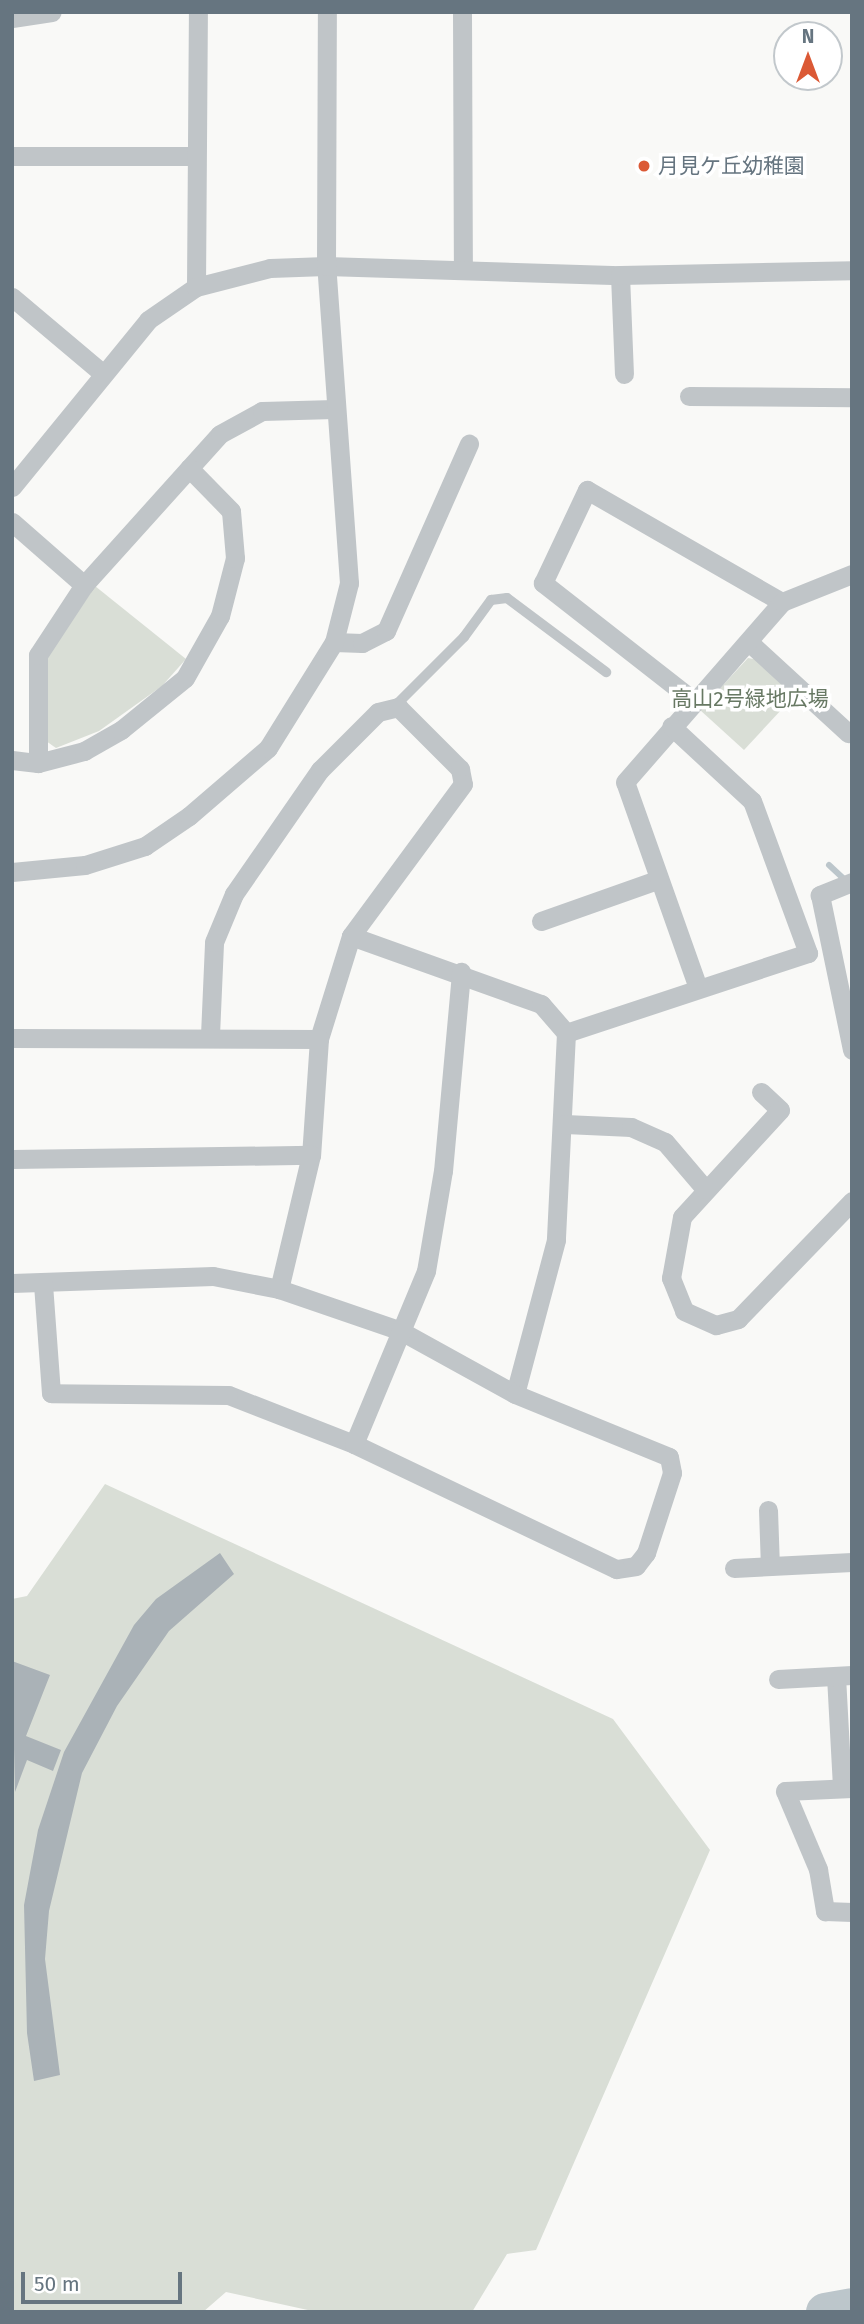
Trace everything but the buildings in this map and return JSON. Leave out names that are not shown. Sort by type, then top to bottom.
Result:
[{"type":"street","points":[[12,18],[52,12]]},
{"type":"street","points":[[196,287],[198,12]]},
{"type":"street","points":[[12,872],[85,865],[145,846],[189,816],[268,748],[334,642],[349,583],[334,409],[326,266],[327,12]]},
{"type":"street","points":[[462,12],[463,265]]},
{"type":"street","points":[[12,156],[195,156]]},
{"type":"street","points":[[12,488],[102,372],[148,320],[196,287],[270,268],[326,266],[463,265],[620,275],[852,270]]},
{"type":"street","points":[[620,275],[624,374]]},
{"type":"street","points":[[12,296],[102,372]]},
{"type":"street","points":[[689,396],[852,397]]},
{"type":"street","points":[[38,763],[38,655],[83,585],[220,434],[261,411],[334,409]]},
{"type":"street","points":[[334,642],[362,643],[386,631],[469,444]]},
{"type":"street","points":[[12,760],[38,763],[84,751],[121,730],[186,678],[220,616],[235,558],[231,512],[189,468]]},
{"type":"street","points":[[694,701],[542,583],[587,490],[782,602]]},
{"type":"street","points":[[12,522],[83,585]]},
{"type":"street","points":[[697,985],[657,880],[625,782],[671,726],[751,644],[782,602],[852,574]]},
{"type":"street","points":[[751,644],[848,733]]},
{"type":"street","points":[[210,1035],[214,942],[234,894],[320,770],[378,712],[394,706],[454,762],[463,784],[351,936],[319,1040],[311,1155],[279,1289]]},
{"type":"street","points":[[566,1033],[697,985],[808,953],[752,801],[671,726]]},
{"type":"street","points":[[541,921],[657,880]]},
{"type":"street","points":[[844,886],[820,894],[852,1050]]},
{"type":"street","points":[[351,936],[461,972],[541,1004],[566,1033],[565,1124],[556,1240],[515,1394]]},
{"type":"street","points":[[354,1444],[399,1330],[426,1271],[438,1213],[461,972]]},
{"type":"street","points":[[12,1038],[210,1035],[319,1040]]},
{"type":"street","points":[[761,1092],[780,1110],[682,1217],[671,1278],[684,1311],[716,1325],[751,1311],[852,1201]]},
{"type":"street","points":[[565,1124],[631,1126],[665,1142],[705,1189]]},
{"type":"street","points":[[12,1159],[311,1155]]},
{"type":"street","points":[[12,1283],[149,1275],[213,1276],[279,1289],[399,1330],[515,1394],[672,1461],[646,1553],[636,1566],[616,1569],[354,1444],[228,1395],[51,1393],[43,1283]]},
{"type":"street","points":[[768,1510],[770,1566]]},
{"type":"street","points":[[734,1568],[852,1562]]},
{"type":"street","points":[[778,1679],[844,1675],[847,1788],[785,1791],[818,1869],[825,1911],[852,1912]]},
{"type":"lane","points":[[394,706],[464,637],[491,600],[507,598],[606,673]]},
{"type":"green space","points":[[95,586],[186,659],[162,686],[99,731],[56,748],[46,741],[47,658]]},
{"type":"green space","name":"高山2号緑地広場","points":[[748,658],[759,660],[796,694],[744,750],[700,710]]},
{"type":"green space","points":[[105,1484],[613,1719],[710,1850],[536,2250],[507,2254],[472,2312],[317,2312],[226,2292],[203,2312],[12,2312],[12,1599],[27,1596]]},
{"type":"waterway","points":[[829,865],[846,881]]},
{"type":"waterway","points":[[825,2312],[852,2307]]},
{"type":"place","name":"月見ケ丘幼稚園","points":[[644,166]]}]
